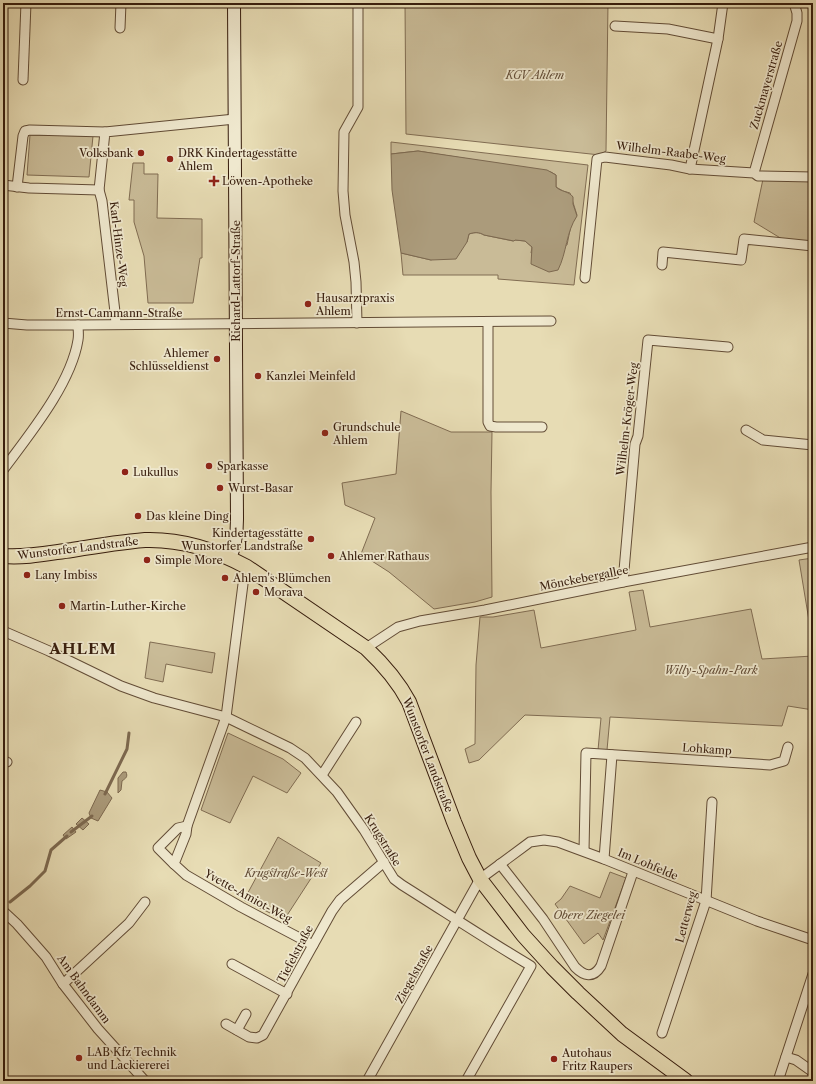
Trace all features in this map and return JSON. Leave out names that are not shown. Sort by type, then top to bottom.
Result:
[{"type":"main road","name":"Wunstorfer Landstraße","points":[[3,556],[33,556],[121,542],[146,540],[187,544],[212,551],[247,567],[318,617],[366,648],[382,663],[402,689],[409,702],[454,822],[469,858],[480,879],[523,935],[578,993],[622,1034],[686,1081]]},
{"type":"street","points":[[22,80],[26,3]]},
{"type":"street","points":[[120,28],[121,3]]},
{"type":"street","name":"Richard-Lattorf-Straße","points":[[230,558],[237,535],[234,3]]},
{"type":"street","points":[[357,323],[356,282],[345,215],[343,191],[344,132],[358,107],[358,3]]},
{"type":"street","points":[[690,169],[718,39],[723,3]]},
{"type":"street","name":"Zuckmayerstraße","points":[[754,173],[797,21],[794,3]]},
{"type":"street","points":[[615,26],[668,29],[718,39]]},
{"type":"street","points":[[16,187],[25,131],[105,132],[235,119]]},
{"type":"street","name":"Karl-Hinze-Weg","points":[[105,132],[99,190],[102,201],[116,324]]},
{"type":"street","name":"Wilhelm-Raabe-Weg","points":[[585,278],[597,159],[605,157],[671,165],[690,169],[754,173],[758,176],[813,177]]},
{"type":"street","points":[[3,185],[16,187],[99,190]]},
{"type":"street","points":[[662,265],[663,252],[741,260],[744,240],[813,246]]},
{"type":"street","name":"Ernst-Cammann-Straße","points":[[3,323],[27,325],[78,325],[551,321]]},
{"type":"street","points":[[488,322],[488,422],[490,426],[542,427]]},
{"type":"street","points":[[3,470],[31,433],[64,382],[71,365],[78,340],[78,325]]},
{"type":"street","name":"Wilhelm-Kröger-Weg","points":[[623,582],[635,444],[638,436],[648,340],[728,347]]},
{"type":"street","points":[[746,430],[763,440],[813,445]]},
{"type":"street","name":"Mönckebergallee","points":[[366,648],[398,627],[420,621],[485,610],[623,582],[813,547]]},
{"type":"street","points":[[174,864],[186,834],[187,826],[226,717],[243,584]]},
{"type":"street","name":"Krugstraße","points":[[3,631],[137,692],[226,717],[290,748],[305,758],[337,792],[363,828],[394,879],[531,966],[466,1080]]},
{"type":"street","points":[[322,775],[356,722]]},
{"type":"street","name":"Lohkamp","points":[[584,851],[586,753],[770,765],[784,761],[788,746]]},
{"type":"street","points":[[604,859],[612,755]]},
{"type":"street","name":"Letterweg","points":[[662,1033],[706,901],[712,802]]},
{"type":"street","name":"Yvette-Amiot-Weg","points":[[187,826],[178,828],[158,848],[174,864],[186,875],[241,907],[313,945]]},
{"type":"street","name":"Im Lohfelde","points":[[480,879],[530,842],[544,840],[558,842],[584,851],[757,921],[813,940]]},
{"type":"street","name":"Tiefelstraße","points":[[226,1024],[249,1037],[257,1038],[263,1035],[332,910],[340,900],[384,862]]},
{"type":"street","points":[[500,864],[543,918],[575,967],[582,974],[590,975],[595,973],[601,966],[633,872]]},
{"type":"street","name":"Ziegelstraße","points":[[367,1081],[480,879]]},
{"type":"street","points":[[63,984],[130,923],[145,902]]},
{"type":"street","name":"Am Bahndamm","points":[[3,911],[17,924],[46,957],[63,984],[98,1029],[145,1081]]},
{"type":"street","points":[[232,964],[287,994]]},
{"type":"street","points":[[778,1081],[813,974]]},
{"type":"street","points":[[237,1030],[246,1014]]},
{"type":"street","points":[[786,1057],[796,1060],[813,1072]]},
{"type":"green space","name":"KGV Ahlem","points":[[405,3],[608,3],[606,151],[600,155],[406,134]]},
{"type":"green space","points":[[30,135],[93,136],[89,177],[27,175]]},
{"type":"green space","points":[[391,142],[588,165],[574,285],[498,279],[498,275],[403,275],[401,253],[431,260],[467,242],[469,234],[473,233],[513,241],[525,241],[532,247],[531,253],[567,245],[571,225],[577,215],[570,193],[556,187],[556,175],[551,172],[418,151],[391,154]]},
{"type":"green space","points":[[133,163],[144,163],[144,174],[158,174],[157,218],[202,219],[202,258],[200,258],[193,303],[148,303],[144,256],[134,222],[134,200],[129,200]]},
{"type":"green space","points":[[763,179],[813,181],[813,242],[782,239],[754,222]]},
{"type":"green space","points":[[401,411],[451,432],[492,432],[492,597],[475,602],[434,609],[389,572],[361,554],[375,518],[345,505],[342,483],[396,474]]},
{"type":"green space","points":[[813,558],[813,645],[799,560]]},
{"type":"green space","name":"Willy-Spahn-Park","points":[[643,590],[650,627],[751,609],[762,659],[813,656],[813,710],[788,706],[782,726],[610,717],[607,750],[598,750],[601,718],[525,715],[479,760],[469,763],[465,749],[475,744],[476,665],[480,617],[493,617],[534,610],[541,648],[636,630],[629,592]]},
{"type":"green space","points":[[150,642],[215,653],[212,673],[166,664],[163,682],[145,678]]},
{"type":"green space","points":[[228,733],[283,759],[301,773],[287,793],[253,776],[230,823],[201,810]]},
{"type":"green space","name":"Krugstraße-West","points":[[278,837],[321,863],[284,920],[244,900]]},
{"type":"green space","name":"Obere Ziegelei","points":[[610,872],[626,878],[603,940],[598,933],[584,944],[555,904],[561,899],[570,886],[600,898]]},
{"type":"shaded area","points":[[418,151],[547,170],[556,175],[556,187],[573,197],[573,204],[577,216],[573,222],[558,270],[549,272],[531,264],[532,247],[525,241],[514,241],[480,233],[469,234],[467,242],[456,259],[431,260],[401,253],[392,190],[391,154]]},
{"type":"shaded area","points":[[123,772],[126,772],[127,776],[122,781],[121,790],[118,793],[118,778]]},
{"type":"shaded area","points":[[100,790],[107,792],[112,798],[98,821],[91,818],[89,813]]},
{"type":"shaded area","points":[[82,818],[89,824],[83,830],[76,824]]},
{"type":"shaded area","points":[[72,827],[76,832],[66,839],[63,835]]},
{"type":"waterway","points":[[105,794],[127,749],[129,733]]},
{"type":"waterway","points":[[71,832],[92,816]]},
{"type":"waterway","points":[[10,902],[30,886],[45,871],[51,850],[67,836]]},
{"type":"railway","points":[[3,1076],[10,1081]]},
{"type":"place","name":"Volksbank","points":[[141,153]]},
{"type":"place","name":"DRK Kindertagesstätte Ahlem","points":[[170,159]]},
{"type":"place","name":"Löwen-Apotheke","points":[[214,181]]},
{"type":"place","name":"Hausarztpraxis Ahlem","points":[[308,304]]},
{"type":"place","name":"Ahlemer Schlüsseldienst","points":[[217,359]]},
{"type":"place","name":"Kanzlei Meinfeld","points":[[258,376]]},
{"type":"place","name":"Grundschule Ahlem","points":[[325,433]]},
{"type":"place","name":"Sparkasse","points":[[209,466]]},
{"type":"place","name":"Lukullus","points":[[125,472]]},
{"type":"place","name":"Wurst-Basar","points":[[220,488]]},
{"type":"place","name":"Das kleine Ding","points":[[138,516]]},
{"type":"place","name":"Kindertagesstätte Wunstorfer Landstraße","points":[[311,539]]},
{"type":"place","name":"Ahlemer Rathaus","points":[[331,556]]},
{"type":"place","name":"Simple More","points":[[147,560]]},
{"type":"place","name":"Lany Imbiss","points":[[27,575]]},
{"type":"place","name":"Ahlem's Blümchen","points":[[225,578]]},
{"type":"place","name":"Morava","points":[[256,592]]},
{"type":"place","name":"Martin-Luther-Kirche","points":[[62,606]]},
{"type":"place","name":"LAB Kfz Technik und Lackiererei","points":[[79,1058]]},
{"type":"place","name":"Autohaus Fritz Raupers","points":[[554,1059]]},
{"type":"district","name":"AHLEM","points":[[83,649]]}]
